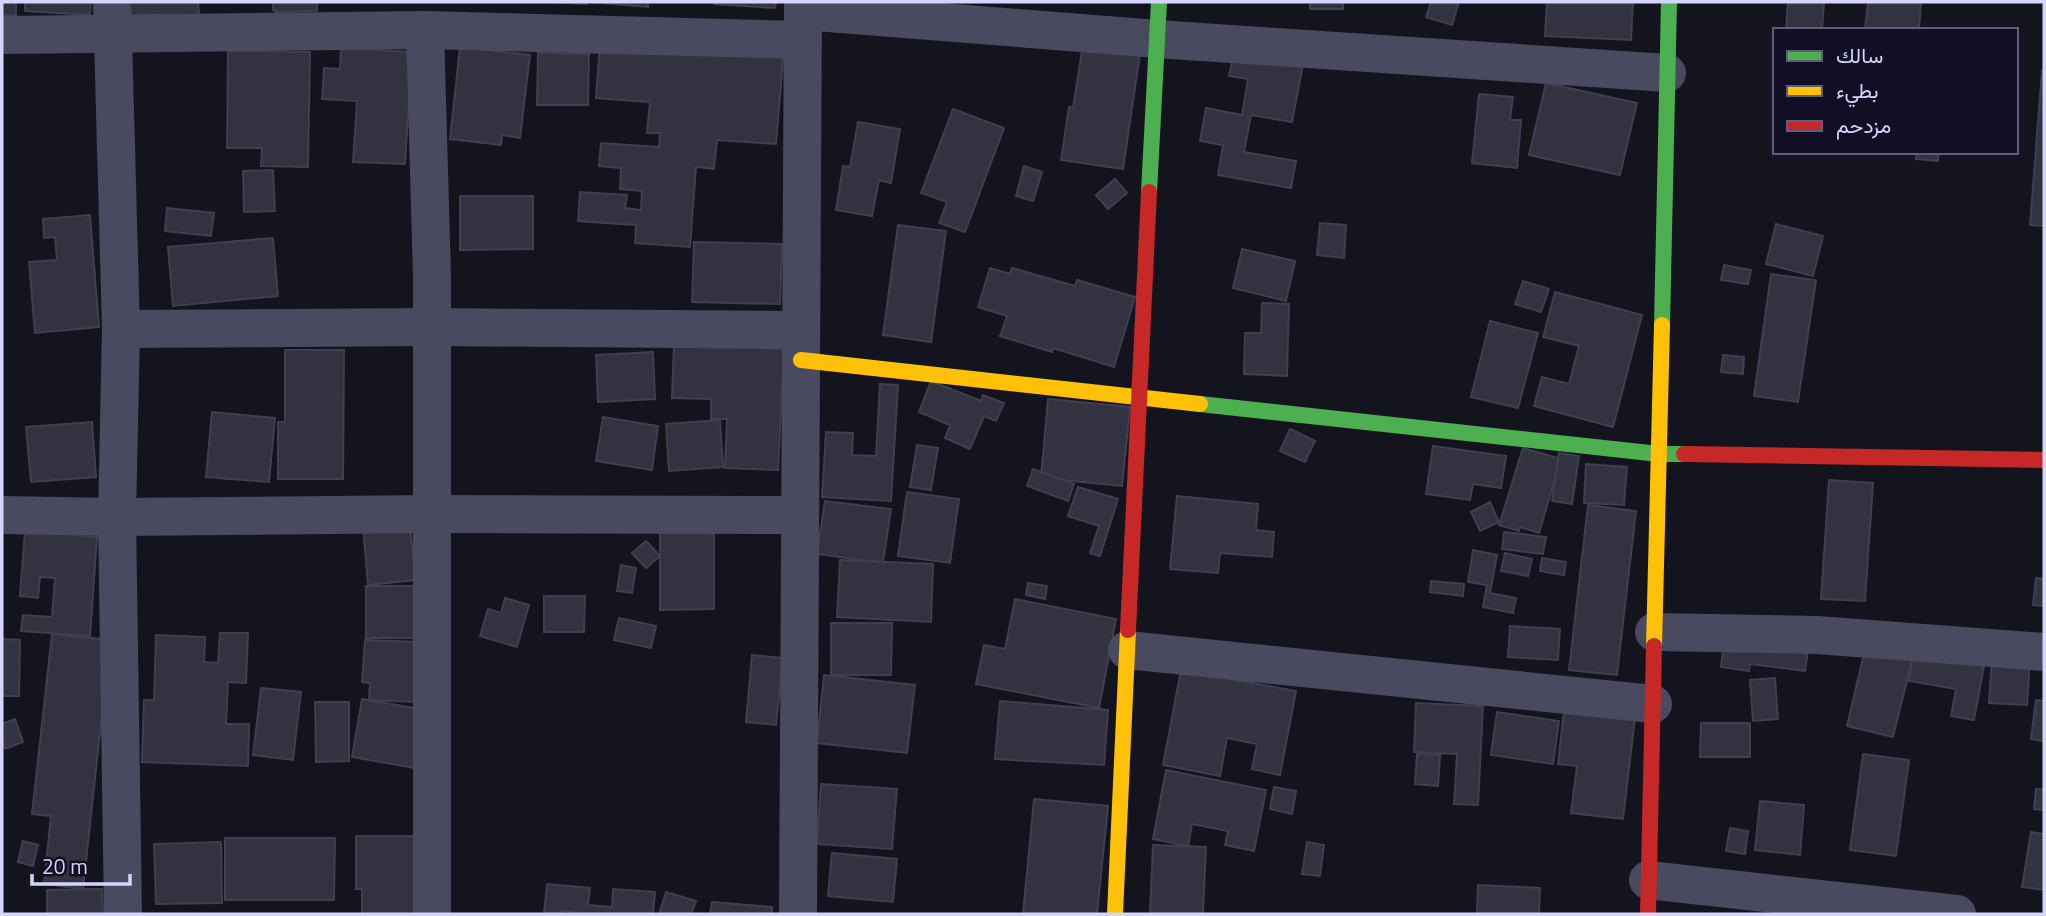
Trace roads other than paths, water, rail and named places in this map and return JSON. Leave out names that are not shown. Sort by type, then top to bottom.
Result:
[{"type":"street","points":[[1669,2],[1648,897],[1957,914]]},
{"type":"street","points":[[2,35],[111,17],[425,30],[803,18],[1158,20],[1667,73]]},
{"type":"street","points":[[111,17],[121,329],[117,517],[123,914]]},
{"type":"street","points":[[798,914],[803,18]]},
{"type":"street","points":[[1115,914],[1158,20]]},
{"type":"street","points":[[425,30],[431,327],[432,914]]},
{"type":"street","points":[[121,329],[431,327],[801,345],[1138,398],[1659,454],[2044,460]]},
{"type":"street","points":[[2,515],[800,515]]},
{"type":"street","points":[[1654,632],[1817,635],[2044,652]]},
{"type":"street","points":[[1127,650],[1653,704]]}]
